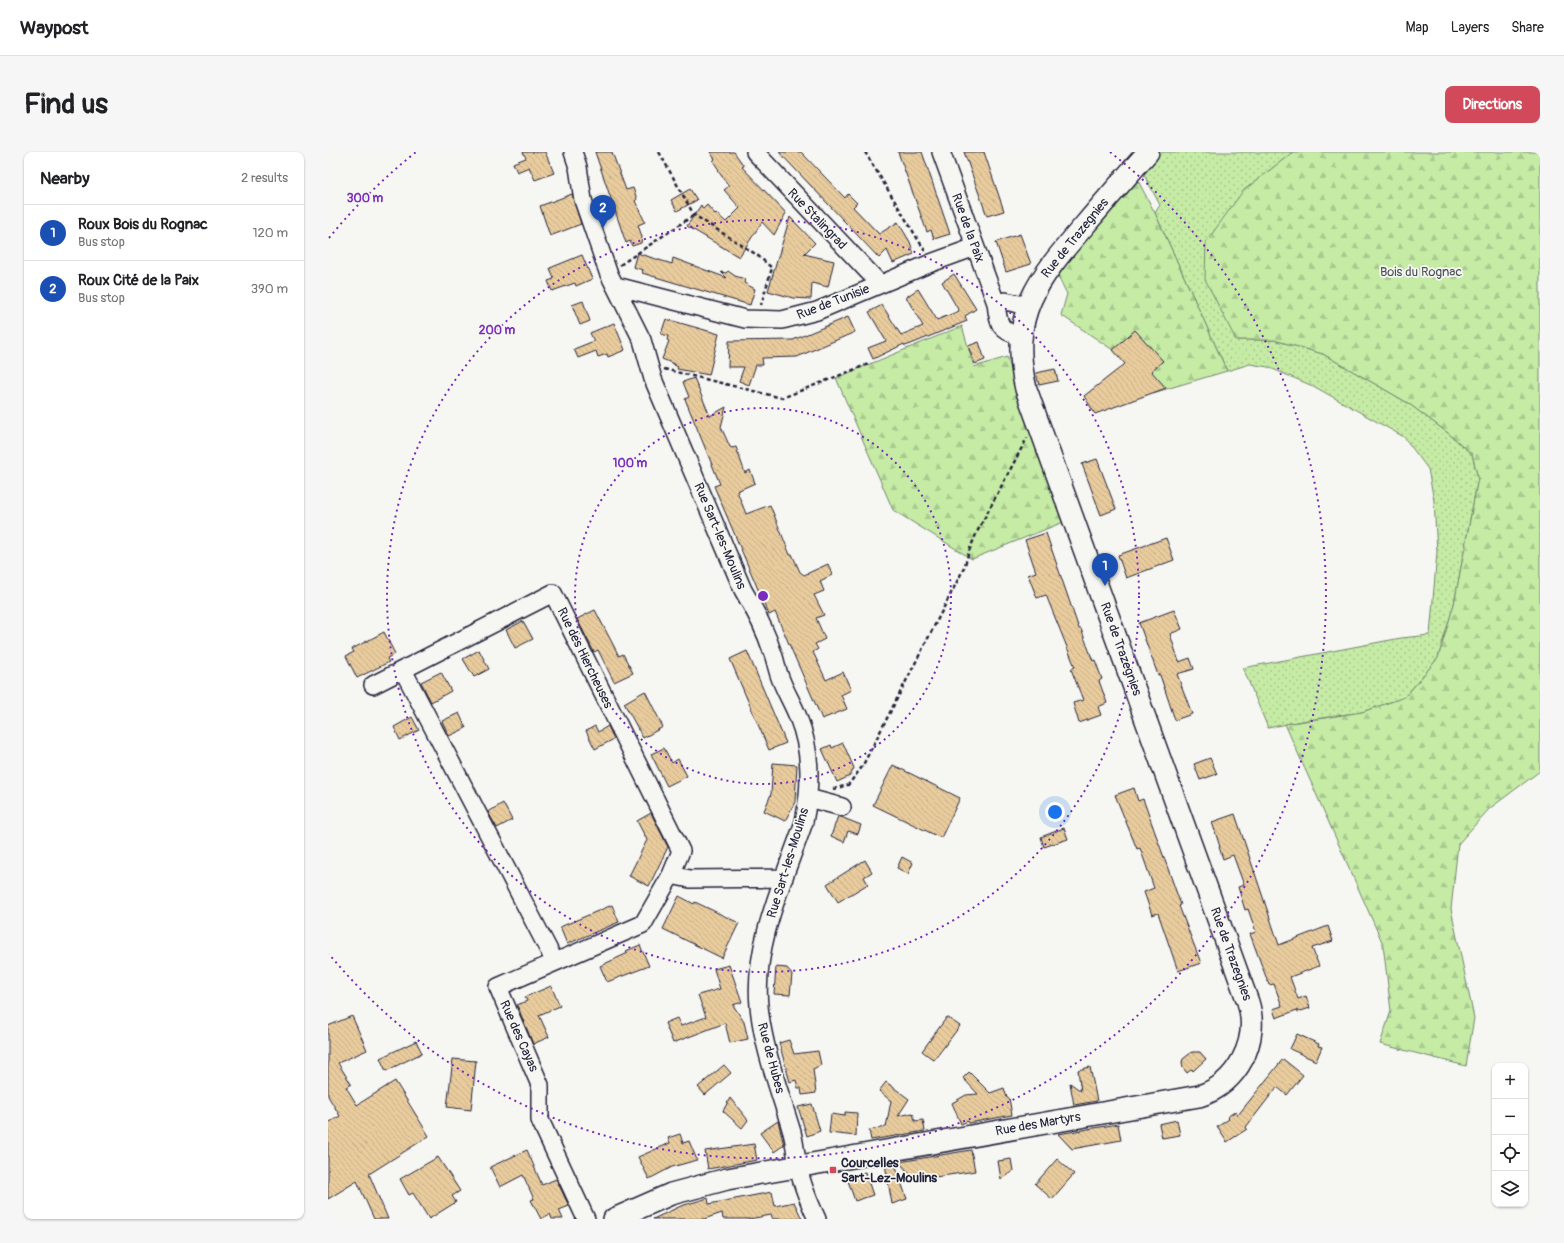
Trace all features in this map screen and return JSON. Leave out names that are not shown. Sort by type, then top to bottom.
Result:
[{"type":"main road","name":"Rue de Trazegnies","points":[[1148,152],[1050,265],[1038,283],[1028,306],[1021,336],[1024,378],[1244,990],[1251,1012],[1250,1039]]},
{"type":"main road","name":"Rue des Martyrs","points":[[614,1219],[678,1192],[727,1179],[1199,1096],[1218,1087],[1232,1075],[1244,1056],[1250,1039]]},
{"type":"street","name":"Rue Sart-les-Moulins","points":[[572,152],[578,167],[583,200],[612,279],[642,340],[653,379],[743,590],[758,614],[773,652],[781,680],[798,717],[808,750],[810,765],[804,822],[784,878],[763,948]]},
{"type":"street","name":"Rue Stalingrad","points":[[755,152],[880,284]]},
{"type":"street","name":"Rue de la Paix","points":[[940,152],[996,303],[997,317],[1001,327],[1006,332],[1021,336]]},
{"type":"street","name":"Rue de Tunisie","points":[[612,279],[745,319],[782,320],[803,316],[975,247]]},
{"type":"street","points":[[996,303],[1005,301],[1028,306]]},
{"type":"street","name":"Rue des Hiercheuses","points":[[373,685],[553,593],[680,851],[671,875]]},
{"type":"street","points":[[403,670],[555,962]]},
{"type":"street","points":[[808,794],[842,807]]},
{"type":"street","points":[[671,875],[690,879],[784,878]]},
{"type":"street","name":"Rue des Cayas","points":[[586,1219],[540,1120],[540,1085],[498,987],[643,924],[671,875]]},
{"type":"street","name":"Rue de Hubes","points":[[763,948],[759,976],[759,1006],[765,1043],[793,1134],[798,1167],[807,1198],[817,1219]]},
{"type":"path","points":[[659,152],[694,215],[757,255],[772,268],[756,320]]},
{"type":"path","points":[[866,152],[932,263]]},
{"type":"path","points":[[612,279],[694,215]]},
{"type":"path","points":[[650,366],[782,398],[871,363]]},
{"type":"path","points":[[808,794],[832,790],[848,785],[862,767],[964,568],[977,532],[1032,429],[1040,426]]},
{"type":"green space","points":[[1158,152],[1293,152],[1243,191],[1236,340],[1274,340],[1323,354],[1408,403],[1448,433],[1472,454],[1478,478],[1454,604],[1438,658],[1405,697],[1362,712],[1301,721],[1268,728],[1243,668],[1401,638],[1430,635],[1437,552],[1434,501],[1428,469],[1404,437],[1315,387],[1268,367],[1250,364],[1227,371],[1155,213],[1160,205],[1142,171]]},
{"type":"green space","name":"Bois du Rognac","points":[[1293,152],[1540,152],[1540,771],[1489,809],[1458,844],[1451,909],[1474,1018],[1466,1066],[1380,1044],[1391,1011],[1383,944],[1285,724],[1362,712],[1405,697],[1438,658],[1454,604],[1478,478],[1472,454],[1448,433],[1408,403],[1323,354],[1274,340],[1236,340],[1205,279],[1206,242],[1243,191]]},
{"type":"green space","points":[[1136,177],[1155,213],[1227,371],[1153,393],[1141,379],[1135,330],[1113,350],[1061,315],[1067,294],[1056,272]]},
{"type":"green space","points":[[962,326],[974,367],[1007,357],[1066,521],[972,559],[893,510],[836,378]]},
{"type":"building","points":[[523,152],[545,152],[554,173],[535,180],[529,167],[517,172],[513,163],[526,158]]},
{"type":"building","points":[[595,152],[612,152],[626,190],[633,188],[637,199],[635,201],[645,222],[638,225],[642,237],[641,243],[632,246],[630,241],[626,243]]},
{"type":"building","points":[[710,152],[734,152],[744,166],[742,167],[786,213],[774,235],[762,222],[739,257],[687,226],[701,205],[703,209],[707,205],[715,214],[716,213],[726,222],[740,208],[724,190],[729,186],[718,171],[719,170],[713,161],[715,159]]},
{"type":"building","points":[[779,152],[801,152],[845,198],[848,194],[857,203],[853,207],[879,234],[898,222],[910,242],[914,254],[893,263],[887,250],[879,258]]},
{"type":"building","points":[[898,152],[922,152],[950,234],[934,239],[931,230],[927,232]]},
{"type":"building","points":[[964,152],[984,152],[1004,211],[987,216]]},
{"type":"building","points":[[690,189],[697,200],[677,211],[671,200]]},
{"type":"building","points":[[572,194],[581,224],[550,236],[540,206]]},
{"type":"building","points":[[790,217],[815,243],[804,254],[834,261],[828,287],[812,283],[811,299],[793,298],[768,291]]},
{"type":"building","points":[[1020,234],[1031,264],[1006,272],[996,242]]},
{"type":"building","points":[[637,253],[672,264],[673,258],[727,278],[721,272],[726,273],[728,271],[735,276],[745,279],[744,283],[755,289],[750,305],[642,273],[643,270],[633,267]]},
{"type":"building","points":[[582,255],[592,279],[576,286],[575,283],[552,291],[548,281],[554,279],[550,268]]},
{"type":"building","points":[[954,274],[976,309],[965,316],[967,321],[911,344],[905,346],[904,344],[873,359],[868,348],[886,341],[869,312],[882,305],[901,335],[923,326],[906,297],[918,289],[937,320],[959,311],[942,282]]},
{"type":"building","points":[[583,301],[590,321],[580,325],[572,305]]},
{"type":"building","points":[[848,317],[855,332],[797,357],[762,358],[763,365],[756,365],[749,385],[739,381],[744,367],[728,367],[729,341],[793,340]]},
{"type":"building","points":[[666,319],[719,334],[709,375],[677,369],[678,367],[674,364],[662,359],[669,341],[667,340],[668,336],[661,334]]},
{"type":"building","points":[[614,323],[625,350],[608,357],[607,354],[598,357],[596,351],[578,358],[574,349],[594,341],[590,333]]},
{"type":"building","points":[[1135,330],[1163,361],[1151,371],[1166,388],[1095,414],[1084,396],[1125,364],[1113,350]]},
{"type":"building","points":[[979,342],[985,360],[975,364],[968,346]]},
{"type":"building","points":[[1055,369],[1058,381],[1039,385],[1036,373]]},
{"type":"building","points":[[694,378],[710,416],[726,407],[721,427],[730,447],[736,447],[745,473],[750,470],[755,483],[737,491],[746,514],[770,505],[790,555],[792,554],[800,572],[804,575],[828,564],[832,575],[820,581],[824,591],[814,595],[824,615],[816,618],[825,639],[815,644],[818,649],[813,652],[826,680],[843,672],[851,690],[841,695],[847,709],[822,719],[775,612],[769,615],[714,486],[720,484],[685,399],[689,397],[683,382]]},
{"type":"building","points":[[1097,459],[1116,509],[1101,515],[1082,464]]},
{"type":"building","points":[[1046,533],[1079,629],[1081,629],[1093,661],[1095,660],[1102,679],[1099,681],[1107,703],[1098,707],[1101,715],[1079,723],[1073,703],[1083,700],[1071,669],[1075,667],[1046,595],[1037,598],[1028,575],[1036,572],[1025,540]]},
{"type":"building","points":[[1166,538],[1174,560],[1126,578],[1118,555]]},
{"type":"building","points":[[595,610],[619,656],[623,654],[633,673],[614,682],[598,650],[594,652],[577,619]]},
{"type":"building","points":[[1174,610],[1182,629],[1170,634],[1179,662],[1190,658],[1194,669],[1177,674],[1192,714],[1175,720],[1160,675],[1158,675],[1139,623]]},
{"type":"building","points":[[523,621],[533,639],[515,648],[506,630]]},
{"type":"building","points":[[384,632],[395,654],[387,658],[389,662],[357,678],[346,656],[354,652],[352,649]]},
{"type":"building","points":[[479,650],[489,669],[474,677],[463,659]]},
{"type":"building","points":[[747,651],[786,743],[769,750],[730,659]]},
{"type":"building","points":[[441,672],[451,691],[431,702],[421,682]]},
{"type":"building","points":[[645,691],[663,727],[643,738],[624,703]]},
{"type":"building","points":[[459,713],[466,728],[449,736],[442,721]]},
{"type":"building","points":[[412,717],[419,730],[400,740],[394,727]]},
{"type":"building","points":[[595,726],[598,732],[608,726],[614,739],[595,749],[586,731]]},
{"type":"building","points":[[843,743],[854,768],[850,776],[837,782],[822,749],[831,745],[832,748]]},
{"type":"building","points":[[664,748],[672,763],[678,759],[687,776],[667,786],[651,754]]},
{"type":"building","points":[[1210,758],[1217,774],[1200,780],[1194,764]]},
{"type":"building","points":[[773,763],[797,765],[795,802],[785,821],[764,811],[771,794]]},
{"type":"building","points":[[893,765],[960,798],[941,838],[873,805]]},
{"type":"building","points":[[1134,788],[1138,801],[1143,799],[1181,905],[1179,906],[1201,963],[1178,971],[1158,913],[1152,915],[1144,892],[1154,888],[1140,848],[1137,849],[1115,795]]},
{"type":"building","points":[[503,803],[512,820],[497,828],[488,812]]},
{"type":"building","points":[[651,813],[668,847],[649,886],[629,876],[647,840],[637,821]]},
{"type":"building","points":[[1235,814],[1279,945],[1328,926],[1333,941],[1312,948],[1319,966],[1290,977],[1298,999],[1306,996],[1310,1008],[1298,1012],[1297,1010],[1276,1018],[1273,1009],[1282,1006],[1274,984],[1269,985],[1250,934],[1256,932],[1248,909],[1245,910],[1238,887],[1244,885],[1233,855],[1223,859],[1212,822]]},
{"type":"building","points":[[838,816],[861,825],[858,834],[848,831],[844,842],[831,836]]},
{"type":"building","points":[[1064,828],[1068,839],[1044,847],[1041,837]]},
{"type":"building","points":[[902,857],[913,863],[908,874],[897,868]]},
{"type":"building","points":[[865,860],[872,872],[864,877],[868,884],[838,902],[827,884]]},
{"type":"building","points":[[679,896],[739,923],[722,958],[663,929]]},
{"type":"building","points":[[612,905],[619,922],[567,944],[560,927]]},
{"type":"building","points":[[640,945],[649,966],[607,982],[600,966],[628,953],[626,951]]},
{"type":"building","points":[[729,965],[742,1002],[733,1005],[744,1022],[748,1039],[730,1043],[725,1023],[673,1043],[665,1023],[677,1018],[681,1026],[706,1017],[698,995],[720,989],[714,969]]},
{"type":"building","points":[[776,967],[787,968],[792,974],[790,995],[774,994]]},
{"type":"building","points":[[551,986],[560,1006],[539,1015],[549,1037],[533,1044],[517,1005],[527,1001],[525,997]]},
{"type":"building","points":[[352,1016],[367,1050],[338,1063],[351,1084],[346,1087],[357,1105],[395,1081],[429,1136],[369,1174],[388,1219],[374,1219],[357,1181],[328,1199],[328,1123],[340,1116],[328,1096],[328,1026]]},
{"type":"building","points":[[947,1017],[960,1026],[934,1060],[922,1051]]},
{"type":"building","points":[[1297,1034],[1319,1044],[1318,1046],[1322,1047],[1316,1061],[1290,1049]]},
{"type":"building","points":[[789,1040],[794,1054],[818,1051],[821,1065],[813,1069],[816,1093],[802,1095],[801,1088],[798,1088],[796,1080],[790,1082],[779,1043]]},
{"type":"building","points":[[416,1041],[422,1053],[386,1071],[380,1058]]},
{"type":"building","points":[[1192,1052],[1200,1052],[1206,1059],[1193,1071],[1192,1069],[1187,1073],[1183,1068],[1182,1062],[1183,1059]]},
{"type":"building","points":[[453,1059],[476,1061],[471,1110],[447,1107]]},
{"type":"building","points":[[1283,1059],[1303,1075],[1287,1095],[1277,1087],[1246,1127],[1247,1129],[1227,1142],[1217,1127],[1229,1119],[1227,1117],[1236,1111],[1238,1115]]},
{"type":"building","points":[[724,1065],[731,1073],[705,1095],[698,1087]]},
{"type":"building","points":[[1090,1067],[1097,1101],[1074,1105],[1070,1083],[1081,1091],[1078,1070]]},
{"type":"building","points":[[969,1072],[990,1093],[1004,1088],[1007,1098],[1009,1098],[1012,1115],[969,1123],[968,1121],[961,1124],[952,1103],[966,1095],[978,1094],[963,1078]]},
{"type":"building","points":[[886,1082],[909,1099],[898,1116],[913,1113],[915,1121],[923,1120],[925,1131],[871,1140],[869,1130],[886,1127],[891,1101],[879,1091]]},
{"type":"building","points":[[730,1098],[748,1120],[742,1128],[723,1111]]},
{"type":"building","points":[[812,1104],[820,1131],[807,1136],[798,1107]]},
{"type":"building","points":[[845,1112],[857,1113],[856,1136],[829,1133],[831,1114],[845,1116]]},
{"type":"building","points":[[1177,1120],[1180,1135],[1162,1138],[1159,1124]]},
{"type":"building","points":[[778,1121],[784,1145],[774,1152],[760,1133]]},
{"type":"building","points":[[1118,1124],[1121,1140],[1072,1149],[1058,1134]]},
{"type":"building","points":[[680,1134],[683,1143],[689,1141],[697,1160],[672,1167],[649,1179],[638,1157],[670,1143],[668,1138]]},
{"type":"building","points":[[754,1144],[757,1160],[708,1169],[705,1151]]},
{"type":"building","points":[[527,1150],[542,1185],[556,1179],[569,1206],[559,1210],[563,1219],[552,1219],[550,1214],[541,1219],[531,1200],[534,1199],[523,1175],[500,1187],[490,1167]]},
{"type":"building","points":[[971,1150],[975,1171],[915,1180],[899,1162]]},
{"type":"building","points":[[438,1157],[460,1191],[452,1196],[456,1202],[429,1219],[413,1193],[409,1195],[400,1179]]},
{"type":"building","points":[[1011,1159],[1013,1171],[1001,1179],[998,1161]]},
{"type":"building","points":[[1057,1159],[1074,1174],[1052,1199],[1035,1184]]},
{"type":"building","points":[[894,1162],[907,1199],[892,1204],[885,1164]]},
{"type":"building","points":[[865,1172],[873,1195],[855,1201],[847,1178]]},
{"type":"building","points":[[772,1192],[775,1206],[794,1202],[802,1219],[773,1219],[771,1215],[749,1219],[723,1219],[722,1213],[704,1219],[653,1219],[681,1206],[708,1198],[709,1204]]},
{"type":"place","name":"Roux Cité de la Paix","points":[[603,228]]},
{"type":"place","name":"Roux Bois du Rognac","points":[[1105,586]]},
{"type":"place","name":"Courcelles Sart-Lez-Moulins","points":[[833,1170]]}]
